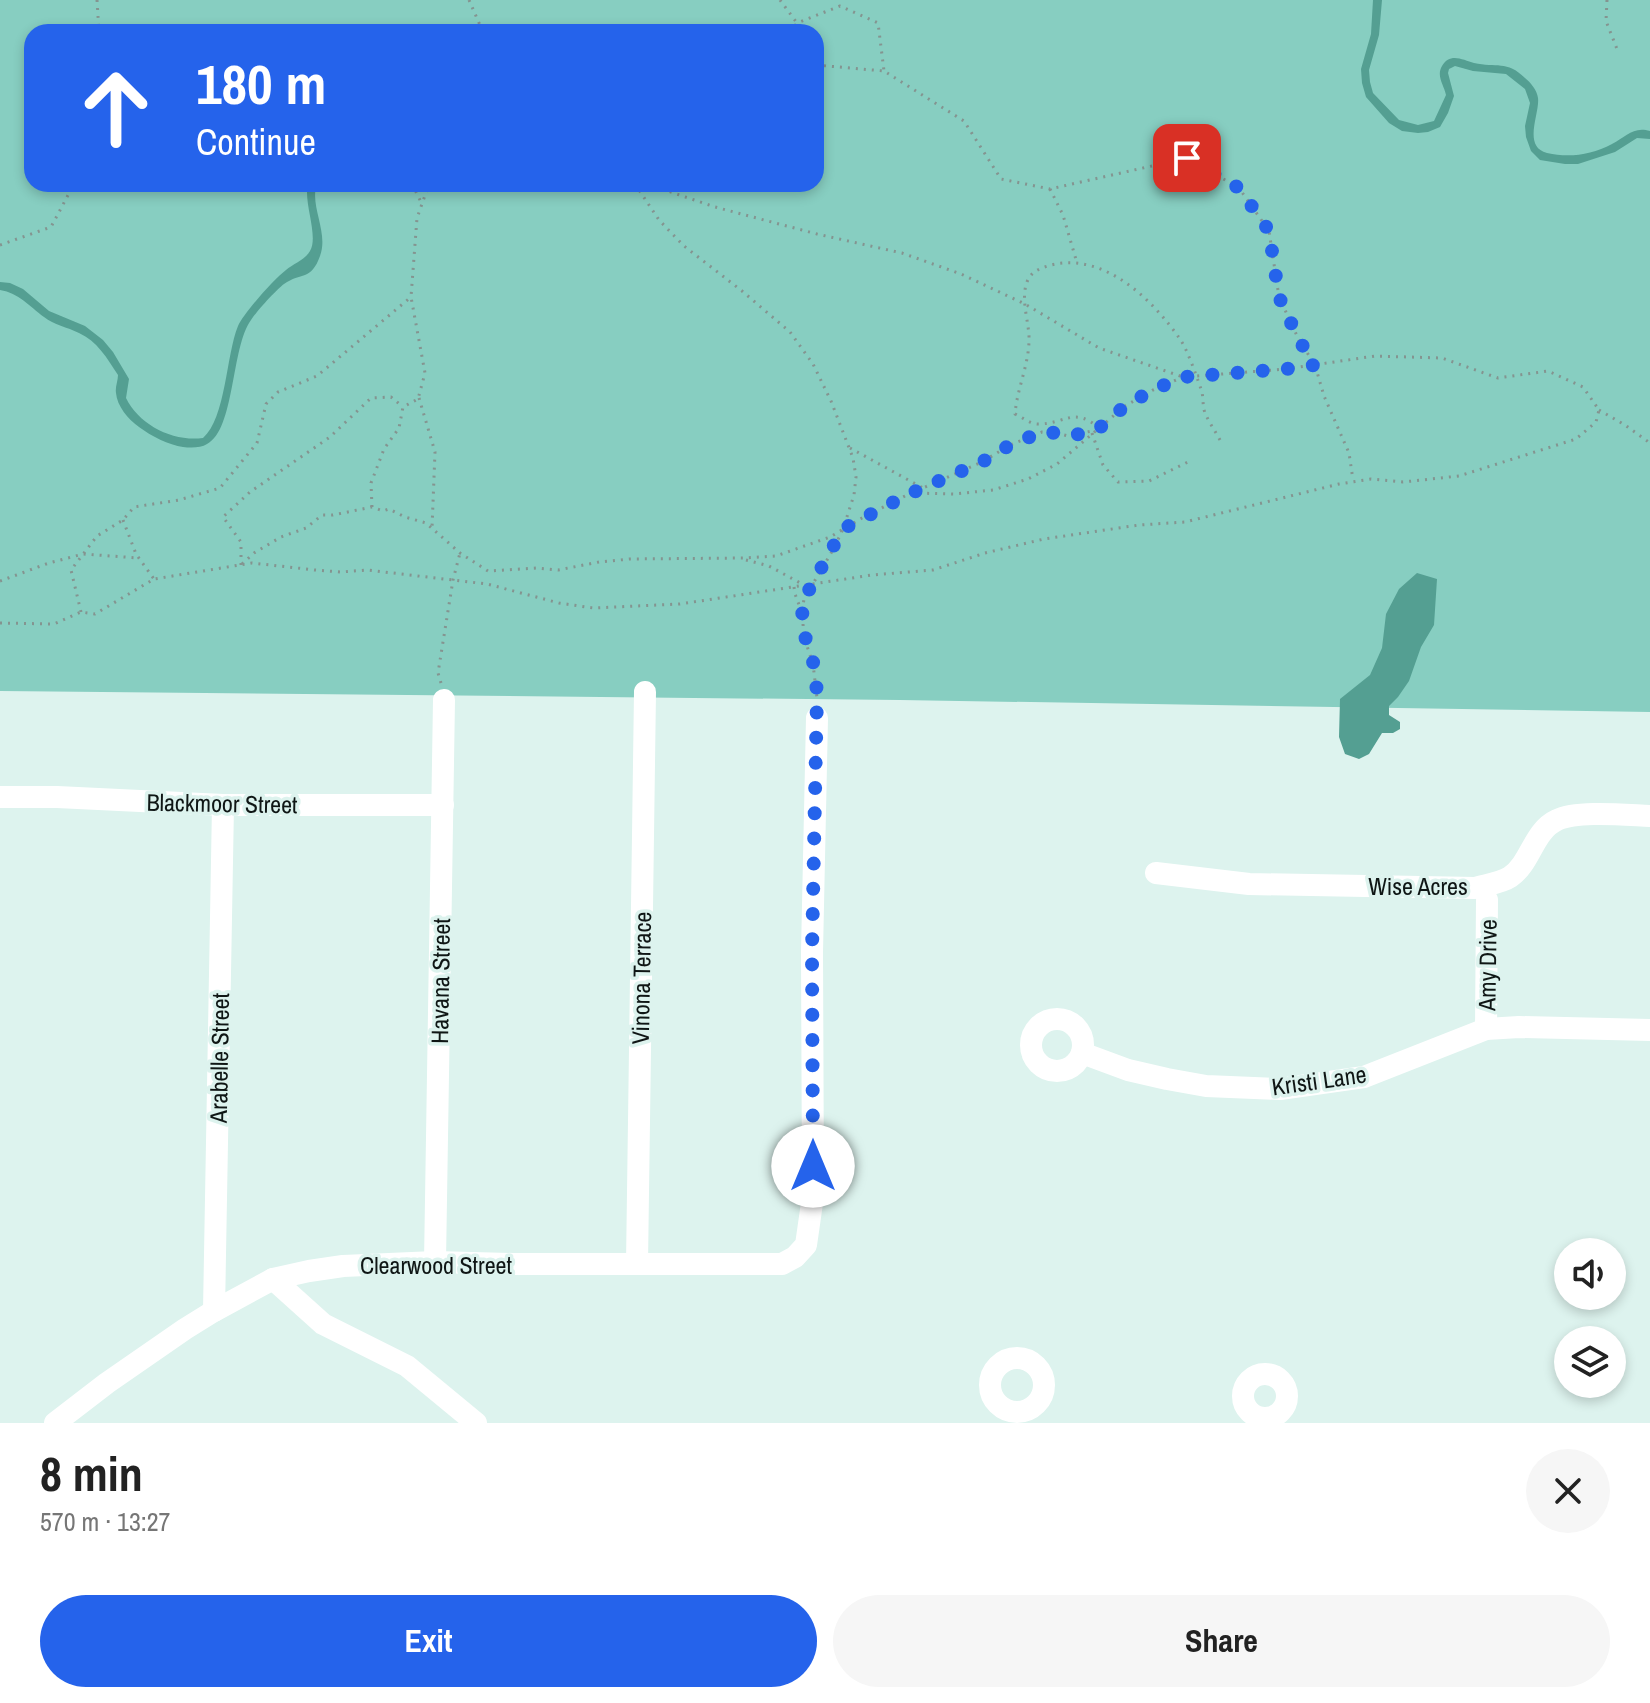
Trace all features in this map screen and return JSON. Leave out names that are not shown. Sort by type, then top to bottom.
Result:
[{"type":"street","name":"Vinona Terrace","points":[[637,1264],[645,692]]},
{"type":"street","name":"Havana Street","points":[[435,1262],[444,700]]},
{"type":"street","name":"Clearwood Street","points":[[55,1423],[107,1383],[214,1311],[273,1279],[343,1266],[435,1262],[782,1264],[795,1257],[806,1245],[813,1196],[812,952],[817,718]]},
{"type":"street","name":"Blackmoor Street","points":[[0,797],[223,805],[443,805]]},
{"type":"street","name":"Arabelle Street","points":[[214,1311],[223,805]]},
{"type":"street","name":"Wise Acres","points":[[1156,873],[1249,884],[1475,888],[1509,879],[1524,864],[1535,842],[1555,820],[1574,815],[1650,816]]},
{"type":"street","name":"Amy Drive","points":[[1486,1029],[1487,900]]},
{"type":"street","name":"Kristi Lane","points":[[1082,1053],[1128,1070],[1167,1079],[1206,1086],[1280,1089],[1364,1077],[1486,1029],[1650,1030]]},
{"type":"street","points":[[273,1279],[323,1324],[407,1366],[476,1423]]},
{"type":"path","points":[[97,0],[98,24]]},
{"type":"path","points":[[469,0],[480,24]]},
{"type":"path","points":[[780,0],[797,23],[840,6],[878,23],[884,71]]},
{"type":"path","points":[[1607,0],[1606,21],[1617,49]]},
{"type":"path","points":[[824,66],[884,71],[964,121],[1001,179],[1050,189],[1187,158],[1239,188],[1269,231],[1279,297],[1299,340],[1315,365],[1324,396],[1349,453],[1353,482]]},
{"type":"path","points":[[1050,189],[1063,215],[1077,263]]},
{"type":"path","points":[[0,245],[51,227],[70,192]]},
{"type":"path","points":[[416,192],[422,204]]},
{"type":"path","points":[[426,192],[417,218],[411,297],[425,373],[419,397],[435,452],[432,528]]},
{"type":"path","points":[[640,192],[659,220],[684,246],[790,332],[813,364],[850,448],[856,477],[854,495],[843,529],[804,599],[802,611],[804,637],[813,664],[817,718]]},
{"type":"path","points":[[671,192],[817,234],[902,253],[961,274],[1025,304],[1099,348],[1183,377]]},
{"type":"path","points":[[1192,460],[1149,481],[1118,482],[1103,465],[1096,431],[1086,417],[1035,424],[1015,414],[1030,341],[1025,304],[1027,281],[1037,268],[1064,262],[1093,267],[1113,274],[1153,304],[1182,342],[1202,392],[1204,410],[1220,440]]},
{"type":"path","points":[[81,612],[71,570],[97,536],[123,520],[134,507],[179,500],[220,488],[257,443],[266,404],[278,392],[317,376],[411,297]]},
{"type":"path","points":[[913,493],[954,494],[993,490],[1028,479],[1057,464],[1125,406],[1183,377],[1286,369],[1375,356],[1442,358],[1498,378],[1548,371],[1583,387],[1599,410],[1650,443]]},
{"type":"path","points":[[241,565],[241,542],[223,517],[250,492],[330,437],[371,398],[391,397],[403,407]]},
{"type":"path","points":[[372,507],[371,483],[384,449],[399,428],[403,407],[419,397]]},
{"type":"path","points":[[0,623],[54,624],[81,612],[95,614],[154,579],[252,563],[341,572],[367,570],[487,584],[559,603],[593,608],[680,604],[872,575],[933,570],[1044,539],[1139,525],[1185,522],[1299,493],[1371,479],[1403,482],[1459,476],[1576,439],[1596,422],[1599,410]]},
{"type":"path","points":[[241,565],[254,553],[281,537],[306,528],[322,515],[372,507],[383,511],[389,509],[426,523],[460,553],[488,571],[558,570],[630,559],[776,556],[830,537],[923,488],[1042,432],[1068,436],[1096,431]]},
{"type":"path","points":[[850,448],[923,488]]},
{"type":"path","points":[[123,520],[138,558],[154,579]]},
{"type":"path","points":[[444,700],[438,673],[460,553]]},
{"type":"path","points":[[0,581],[83,554],[138,558]]},
{"type":"path","points":[[740,558],[769,566],[804,585]]},
{"type":"path","points":[[794,587],[802,611]]},
{"type":"shaded area","points":[[0,0],[1650,0],[1650,712],[900,700],[0,691]]},
{"type":"shaded area","points":[[1373,0],[1382,0],[1379,35],[1369,70],[1370,82],[1373,93],[1399,120],[1418,125],[1434,121],[1446,95],[1440,70],[1449,59],[1457,58],[1513,69],[1529,82],[1538,98],[1535,144],[1547,153],[1588,153],[1639,130],[1650,131],[1650,139],[1637,138],[1615,152],[1578,164],[1540,160],[1531,151],[1526,137],[1530,103],[1525,89],[1506,74],[1455,66],[1448,73],[1454,96],[1440,127],[1428,132],[1402,131],[1389,123],[1366,97],[1362,83],[1361,69],[1371,34]]},
{"type":"shaded area","points":[[307,192],[315,192],[322,238],[317,264],[305,275],[284,284],[251,320],[240,349],[223,423],[216,436],[202,446],[172,444],[139,427],[121,407],[116,391],[118,375],[96,345],[85,336],[48,320],[18,297],[0,290],[0,282],[23,289],[49,311],[85,326],[103,340],[129,379],[126,398],[148,424],[180,437],[203,438],[211,429],[221,401],[238,326],[274,281],[310,251],[313,237]]},
{"type":"shaded area","points":[[1417,573],[1437,579],[1434,625],[1421,647],[1409,681],[1389,706],[1389,715],[1400,722],[1400,729],[1382,733],[1369,754],[1359,759],[1345,754],[1339,737],[1340,699],[1370,675],[1382,648],[1386,614],[1399,589]]},
{"type":"route","points":[[813,1166],[812,952],[817,694],[813,664],[804,637],[804,599],[843,529],[907,495],[982,462],[1010,445],[1042,432],[1068,436],[1096,431],[1125,406],[1183,377],[1315,365],[1299,340],[1279,297],[1269,231],[1239,188],[1187,158]]}]
